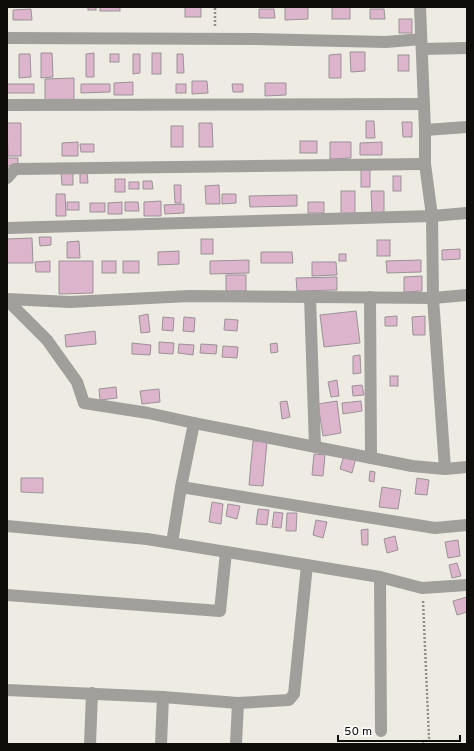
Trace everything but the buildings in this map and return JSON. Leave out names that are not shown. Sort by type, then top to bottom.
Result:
[{"type":"street","points":[[420,7],[425,164],[432,216],[432,298],[445,469]]},
{"type":"street","points":[[7,38],[386,42],[467,48]]},
{"type":"street","points":[[7,105],[424,104]]},
{"type":"street","points":[[425,130],[467,127]]},
{"type":"street","points":[[10,172],[425,164]]},
{"type":"street","points":[[7,228],[432,216],[467,213]]},
{"type":"street","points":[[7,300],[70,302],[189,296],[432,298],[467,295]]},
{"type":"street","points":[[310,297],[315,447]]},
{"type":"street","points":[[370,297],[371,458]]},
{"type":"street","points":[[7,300],[47,340],[77,382],[84,403],[148,412],[194,423],[412,466],[445,469],[467,466]]},
{"type":"street","points":[[172,543],[181,487],[194,423]]},
{"type":"street","points":[[181,487],[435,528],[467,526]]},
{"type":"street","points":[[7,526],[147,539],[380,576],[422,588],[467,584]]},
{"type":"street","points":[[7,595],[220,612],[226,552]]},
{"type":"street","points":[[7,690],[92,693],[238,703],[289,700],[294,694],[307,565]]},
{"type":"street","points":[[380,576],[381,731]]},
{"type":"street","points":[[90,744],[92,693]]},
{"type":"street","points":[[161,744],[163,697]]},
{"type":"street","points":[[236,744],[238,703]]},
{"type":"path","points":[[215,7],[215,39]]},
{"type":"path","points":[[422,588],[429,738],[423,744]]}]
